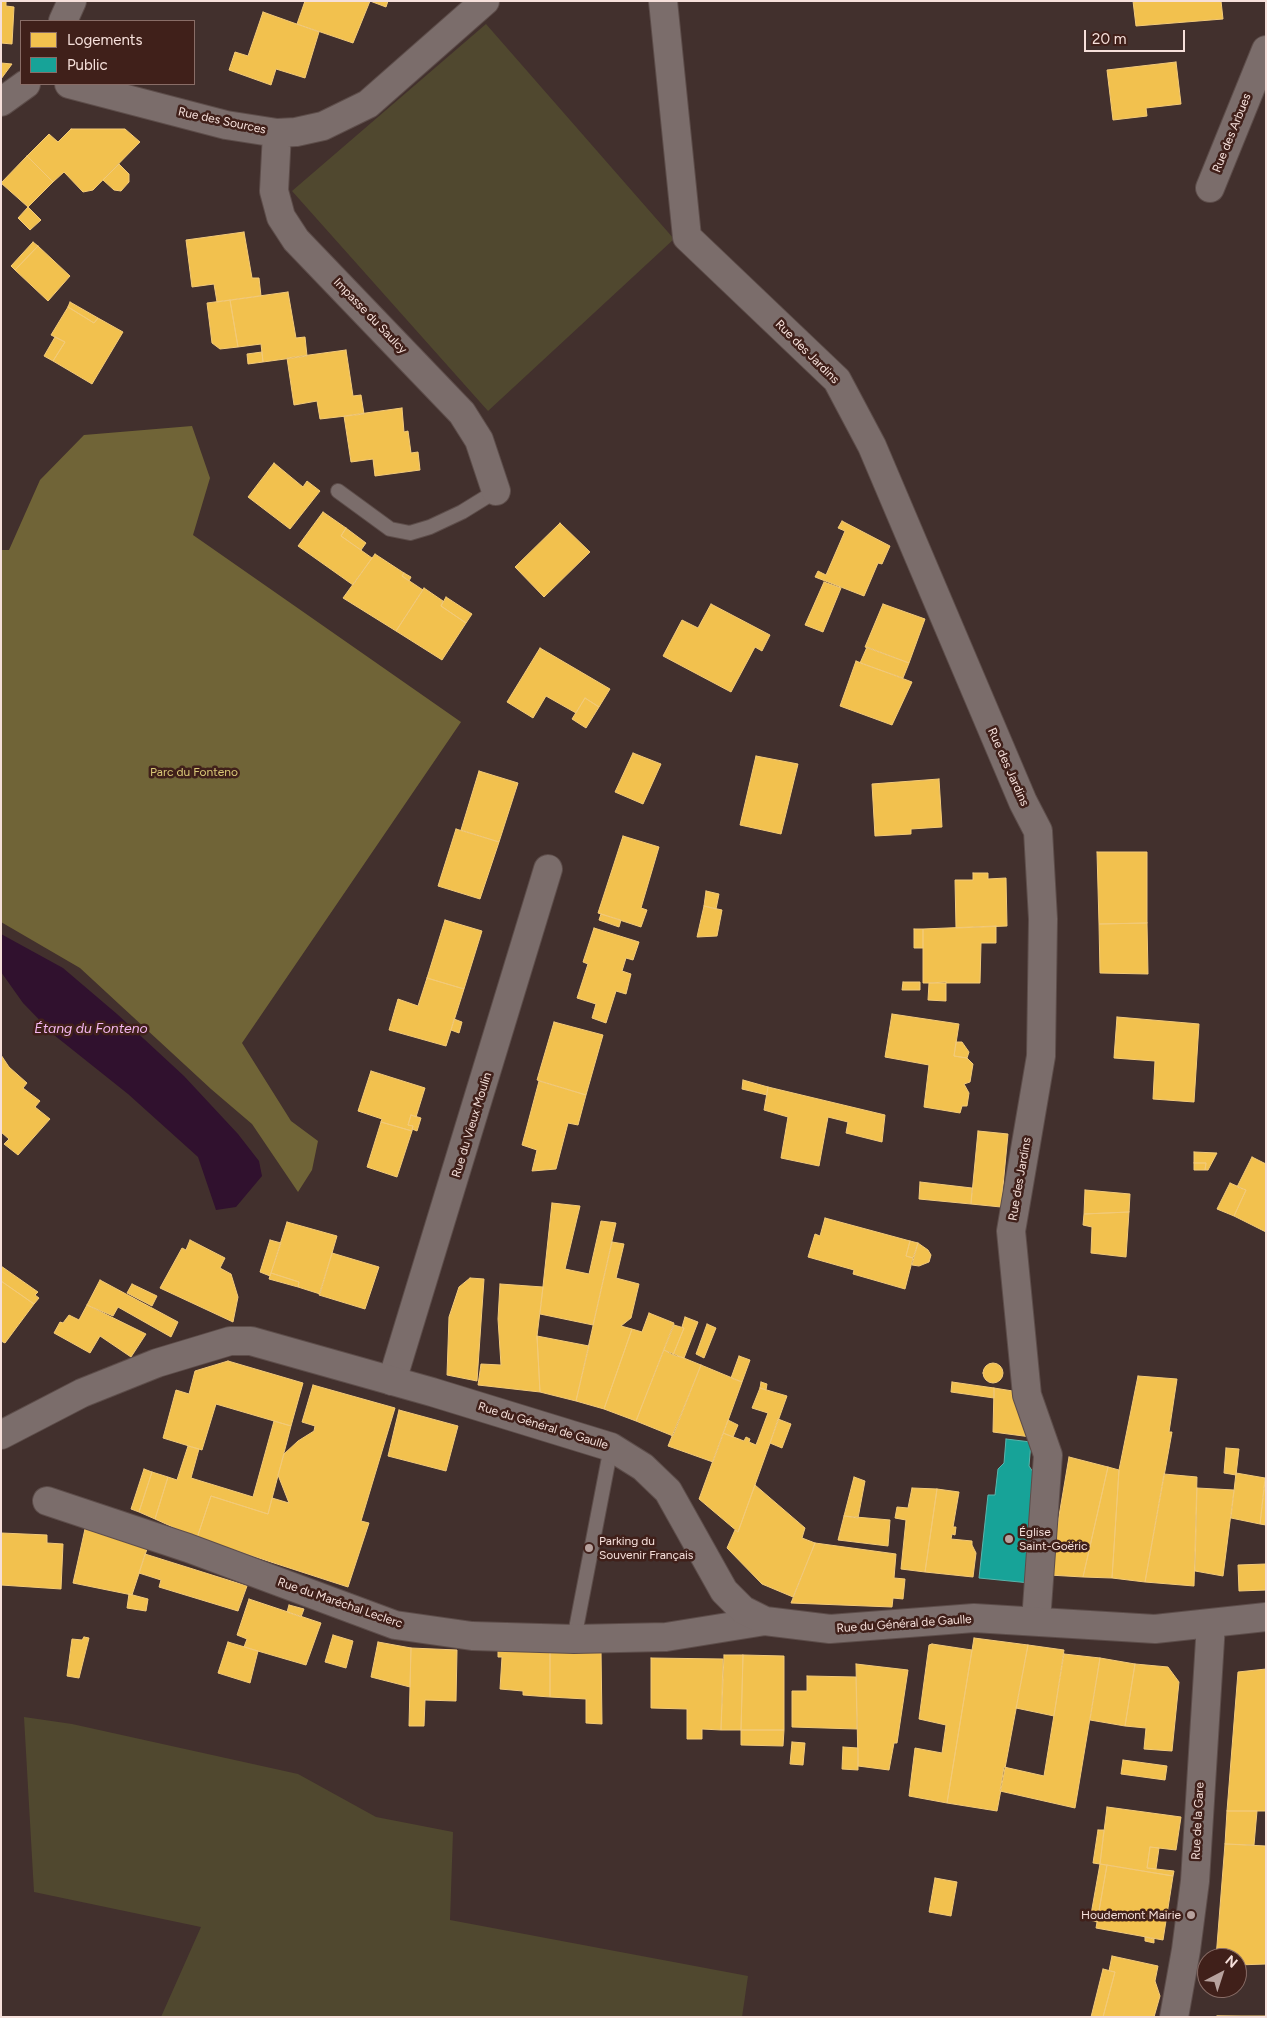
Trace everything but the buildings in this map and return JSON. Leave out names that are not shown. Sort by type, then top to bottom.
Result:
[{"type":"street","points":[[63,20],[72,1]]},
{"type":"street","name":"Rue des Sources","points":[[73,85],[226,125],[277,133],[296,132],[323,126],[368,104],[485,1]]},
{"type":"street","name":"Rue des Jardins","points":[[663,1],[687,237],[837,380],[872,446],[1023,802],[1038,831],[1043,918],[1041,1056],[1011,1232],[1028,1395],[1048,1455],[1036,1621]]},
{"type":"street","name":"Rue des Arbues","points":[[1210,188],[1266,50]]},
{"type":"street","points":[[1,102],[25,85]]},
{"type":"street","name":"Impasse du Saulcy","points":[[277,133],[274,191],[281,217],[296,240],[462,413],[479,440],[496,490]]},
{"type":"street","name":"Rue du Vieux Moulin","points":[[392,1381],[548,869]]},
{"type":"street","name":"Rue du Général de Gaulle","points":[[1,1434],[82,1393],[157,1363],[230,1341],[264,1344],[548,1426],[611,1447],[643,1467],[668,1491],[724,1591],[743,1610],[765,1621],[830,1629],[974,1618],[1155,1629],[1266,1617]]},
{"type":"street","name":"Rue du Maréchal Leclerc","points":[[47,1501],[188,1548],[395,1625],[472,1636],[574,1639],[666,1638],[765,1621]]},
{"type":"street","name":"Rue de la Gare","points":[[1174,2017],[1186,1950],[1195,1881],[1211,1624]]},
{"type":"lane","points":[[338,491],[390,529],[410,533],[430,527],[462,512],[496,490]]},
{"type":"lane","points":[[574,1639],[611,1447]]},
{"type":"shaded area","points":[[486,24],[674,239],[488,411],[292,191]]},
{"type":"shaded area","points":[[24,1717],[72,1724],[298,1774],[376,1817],[453,1832],[450,1920],[748,1976],[742,2017],[161,2017],[201,1927],[34,1892]]},
{"type":"green space","name":"Parc du Fonteno","points":[[192,426],[210,478],[193,535],[461,722],[242,1043],[291,1121],[318,1141],[312,1170],[298,1192],[252,1124],[211,1089],[80,968],[1,922],[1,550],[9,550],[40,480],[84,435]]},
{"type":"water","name":"Étang du Fonteno","points":[[1,934],[63,968],[117,1014],[184,1076],[238,1134],[259,1161],[262,1176],[236,1207],[216,1210],[198,1157],[128,1094],[54,1035],[23,1003],[1,972]]},
{"type":"place","name":"Église Saint-Goëric","points":[[1009,1539]]},
{"type":"place","name":"Parking du Souvenir Français","points":[[589,1548]]},
{"type":"place","name":"Houdemont Mairie","points":[[1191,1915]]}]
